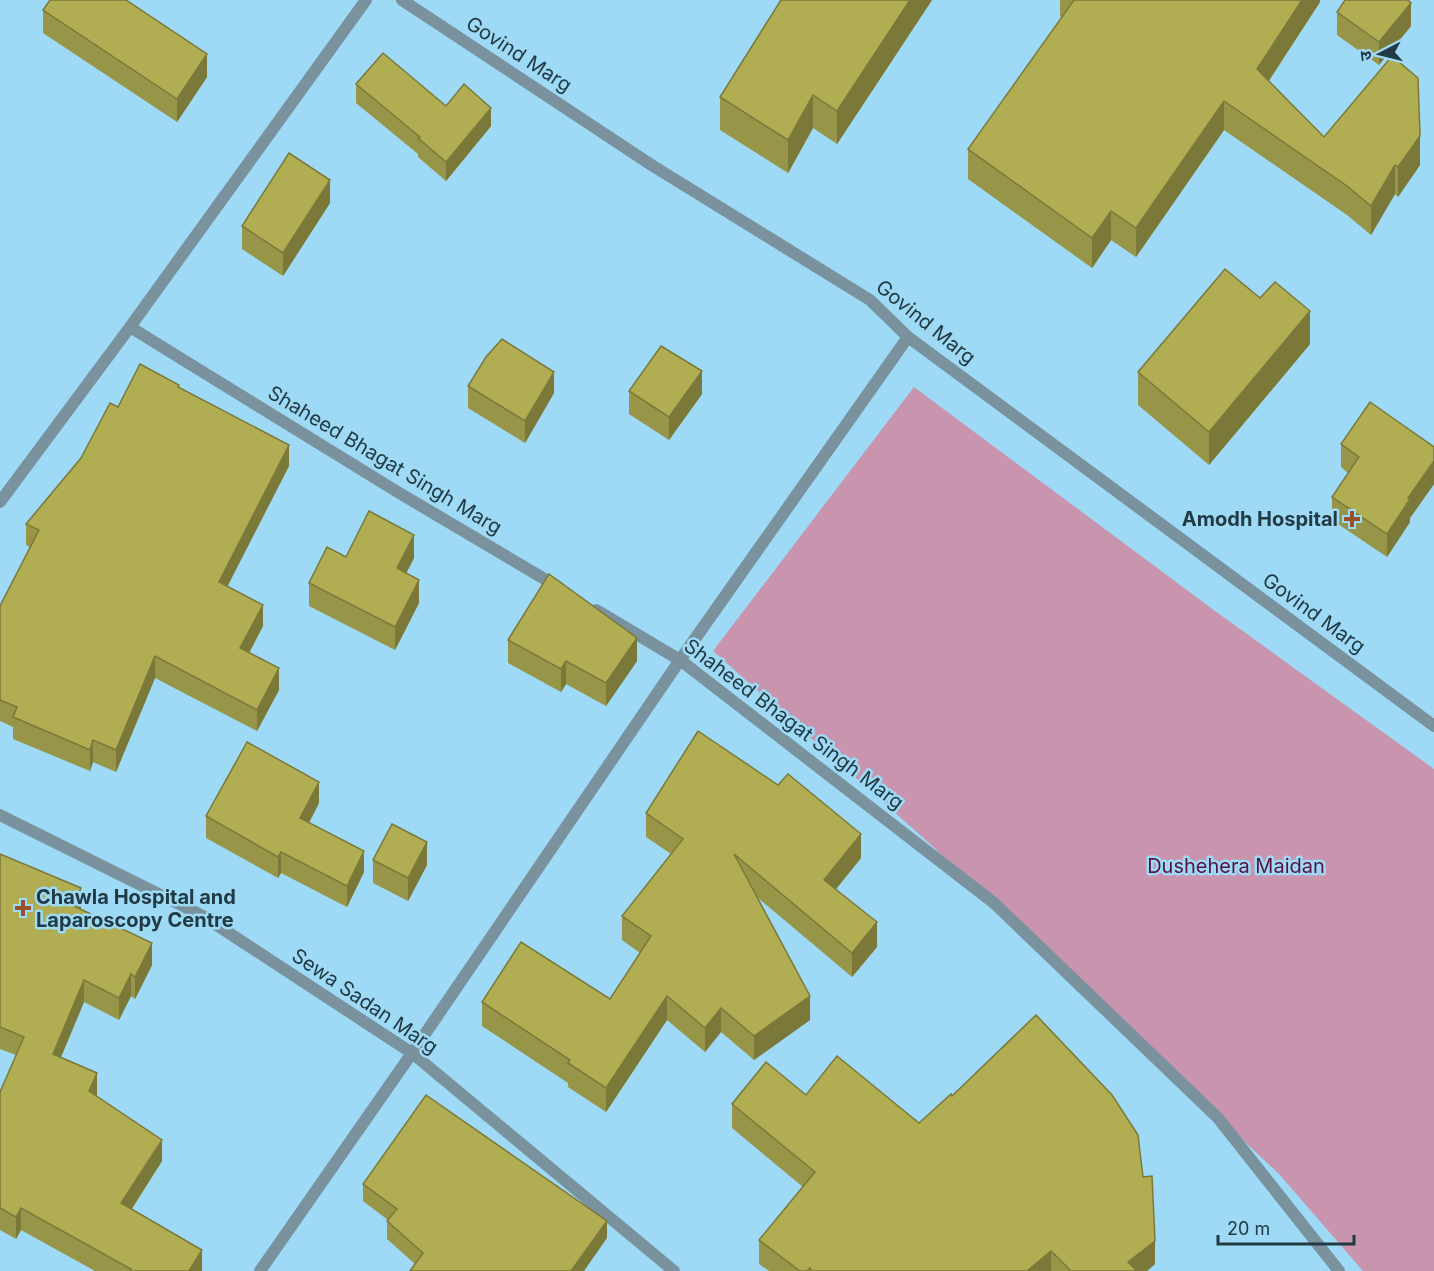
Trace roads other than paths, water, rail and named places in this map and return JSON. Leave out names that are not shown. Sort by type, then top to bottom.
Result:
[{"type":"street","points":[[0,502],[130,327],[366,0]]},
{"type":"street","name":"Govind Marg","points":[[402,0],[653,166],[870,300],[908,337],[1434,726]]},
{"type":"street","name":"Shaheed Bhagat Singh Marg","points":[[130,327],[569,593]]},
{"type":"street","points":[[260,1271],[681,660],[908,337]]},
{"type":"street","name":"Shaheed Bhagat Singh Marg","points":[[589,605],[681,660],[994,903],[1218,1118],[1339,1271]]},
{"type":"street","name":"Sewa Sadan Marg","points":[[0,815],[203,916],[412,1053],[674,1271]]},
{"type":"place","name":"Amodh Hospital","points":[[1352,519]]},
{"type":"place","name":"Chawla Hospital and Laparoscopy Centre","points":[[23,908]]},
{"type":"park label","name":"Dushehera Maidan","points":[[1236,866]]}]
